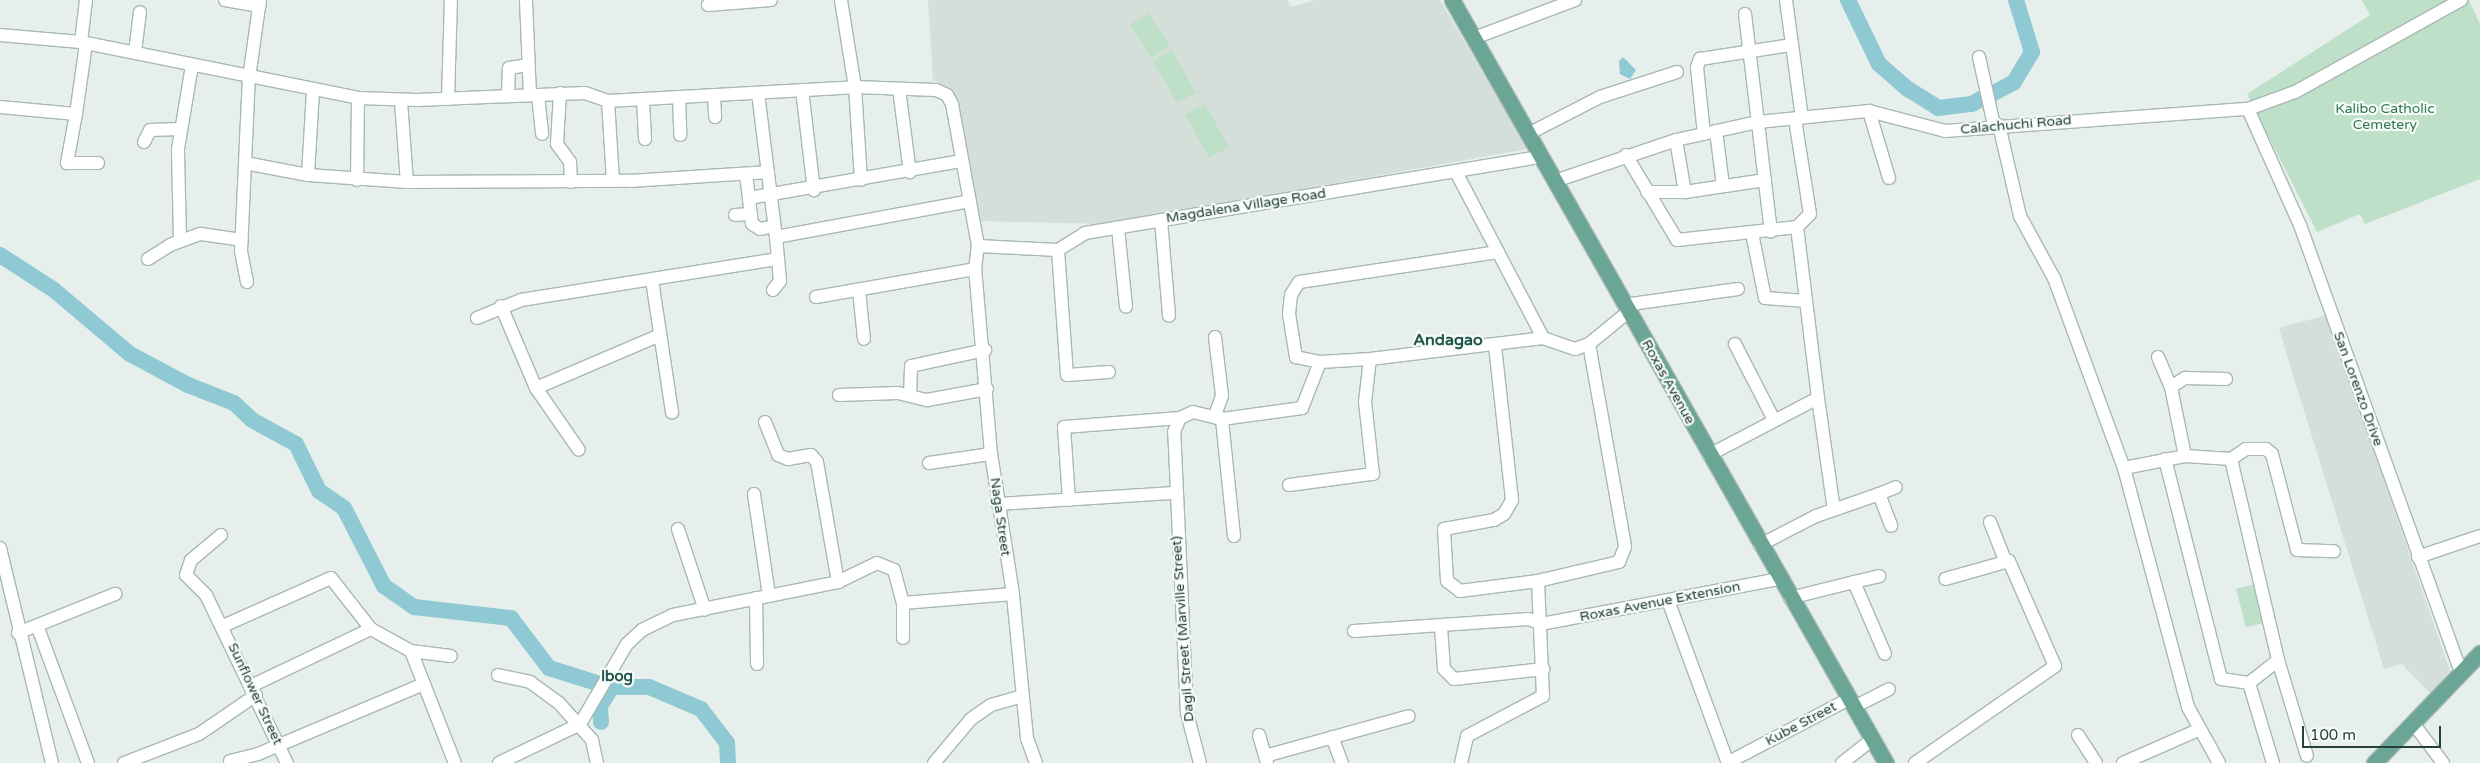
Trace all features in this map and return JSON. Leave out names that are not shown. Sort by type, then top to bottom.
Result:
[{"type":"main road","name":"Roxas Avenue","points":[[1452,0],[1779,579],[1886,763]]},
{"type":"main road","points":[[2374,763],[2480,653]]},
{"type":"street","points":[[86,0],[76,114],[67,162],[98,163]]},
{"type":"street","points":[[225,0],[260,3],[250,78],[245,164],[242,240],[247,282]]},
{"type":"street","points":[[448,99],[451,0]]},
{"type":"street","points":[[526,0],[529,64],[542,134]]},
{"type":"street","points":[[708,5],[771,0]]},
{"type":"street","points":[[842,0],[855,87],[861,180]]},
{"type":"street","points":[[1474,38],[1575,0]]},
{"type":"street","points":[[1626,155],[1647,192],[1681,241],[1797,227],[1810,214],[1786,0]]},
{"type":"street","name":"Calachuchi Road","points":[[1555,181],[1626,155],[1676,140],[1758,122],[1870,111],[1939,130],[2248,109],[2295,92],[2462,0]]},
{"type":"street","points":[[136,52],[140,12]]},
{"type":"street","points":[[1745,14],[1771,231]]},
{"type":"street","points":[[0,35],[83,43],[136,52],[313,90],[358,98],[401,101],[560,93],[585,93],[608,101],[855,87],[900,88],[947,95],[978,246],[975,269],[816,297]]},
{"type":"street","points":[[1723,186],[1710,133],[1698,62],[1749,51],[1792,45]]},
{"type":"street","points":[[1980,57],[2020,216],[2054,278],[2124,468],[2176,670],[2198,730],[2219,763]]},
{"type":"street","points":[[508,95],[509,68],[529,64]]},
{"type":"street","points":[[180,240],[176,171],[192,65]]},
{"type":"street","points":[[1528,134],[1600,97],[1677,72]]},
{"type":"street","points":[[900,88],[910,172]]},
{"type":"street","points":[[308,175],[313,90]]},
{"type":"street","points":[[802,90],[814,190]]},
{"type":"street","points":[[560,93],[557,144],[570,162],[571,182]]},
{"type":"street","points":[[758,93],[773,197],[780,281],[773,290]]},
{"type":"street","points":[[714,95],[715,117]]},
{"type":"street","points":[[679,97],[680,135]]},
{"type":"street","points":[[357,180],[358,98]]},
{"type":"street","points":[[643,99],[645,139]]},
{"type":"street","points":[[401,101],[407,182]]},
{"type":"street","points":[[608,101],[613,180]]},
{"type":"street","points":[[0,107],[76,114]]},
{"type":"street","name":"San Lorenzo Drive","points":[[2248,109],[2300,226],[2461,673]]},
{"type":"street","points":[[1870,111],[1889,178]]},
{"type":"street","points":[[144,142],[150,130],[181,129]]},
{"type":"street","points":[[1676,140],[1686,192]]},
{"type":"street","name":"Magdalena Village Road","points":[[1058,250],[1085,233],[1541,158]]},
{"type":"street","points":[[749,198],[773,197],[814,190],[962,161]]},
{"type":"street","points":[[245,164],[308,175],[357,180],[407,182],[571,182],[768,172]]},
{"type":"street","points":[[1456,172],[1543,338]]},
{"type":"street","points":[[746,174],[751,214],[755,228],[775,232],[970,201]]},
{"type":"street","points":[[1647,192],[1686,192],[1765,180]]},
{"type":"street","points":[[735,215],[751,214]]},
{"type":"street","points":[[1161,220],[1169,316]]},
{"type":"street","points":[[1797,227],[1834,510]]},
{"type":"street","points":[[1118,228],[1126,307]]},
{"type":"street","points":[[1752,233],[1765,298],[1806,301]]},
{"type":"street","points":[[148,259],[180,240],[209,234],[232,242],[242,240]]},
{"type":"street","points":[[978,246],[1058,250],[1067,375],[1108,372]]},
{"type":"street","points":[[1498,252],[1299,282],[1291,295],[1291,345],[1302,360],[1320,362],[1370,359],[1543,338],[1575,349],[1589,344],[1626,308],[1738,289]]},
{"type":"street","points":[[477,318],[501,306],[778,260]]},
{"type":"street","name":"Naga Street","points":[[975,269],[984,350],[991,454],[1013,594],[1028,738],[1036,763]]},
{"type":"street","points":[[652,280],[672,412]]},
{"type":"street","points":[[858,290],[864,339]]},
{"type":"street","points":[[501,306],[536,388],[579,450]]},
{"type":"street","points":[[536,388],[660,335]]},
{"type":"street","points":[[1215,337],[1222,396],[1219,417],[1234,536]]},
{"type":"street","points":[[1495,345],[1512,500],[1504,514],[1494,520],[1444,530],[1447,581],[1460,591],[1538,580],[1614,564],[1625,552],[1589,344]]},
{"type":"street","points":[[1735,344],[1774,420]]},
{"type":"street","points":[[910,396],[912,366],[984,350]]},
{"type":"street","points":[[2158,357],[2170,387],[2185,456]]},
{"type":"street","points":[[1289,485],[1373,474],[1365,402],[1370,359]]},
{"type":"street","points":[[1069,500],[1064,428],[1180,418],[1193,412],[1219,417],[1302,408],[1320,362]]},
{"type":"street","points":[[2170,387],[2185,378],[2226,379]]},
{"type":"street","points":[[839,395],[910,396],[927,400],[987,389]]},
{"type":"street","points":[[1709,455],[1818,398]]},
{"type":"street","name":"Dagil Street (Marville Street)","points":[[1180,418],[1174,432],[1175,493],[1187,713],[1200,763]]},
{"type":"street","points":[[765,422],[778,455],[788,459],[812,455],[818,462],[838,582]]},
{"type":"street","points":[[2124,468],[2185,456],[2232,459],[2246,449],[2270,450],[2297,550],[2334,551]]},
{"type":"street","points":[[929,463],[991,454]]},
{"type":"street","points":[[2164,459],[2218,673],[2227,682],[2249,683],[2278,660]]},
{"type":"street","points":[[2232,459],[2278,660],[2307,756]]},
{"type":"street","points":[[1760,545],[1834,510],[1896,486]]},
{"type":"street","points":[[998,504],[1175,493]]},
{"type":"street","points":[[754,494],[769,595]]},
{"type":"street","points":[[1879,494],[1891,526]]},
{"type":"street","points":[[1915,763],[2055,666],[2011,564],[2005,560],[1990,522]]},
{"type":"street","points":[[678,530],[705,610]]},
{"type":"street","name":"Sunflower Street","points":[[221,535],[191,560],[186,575],[206,595],[223,626],[287,763]]},
{"type":"street","points":[[2418,557],[2480,536]]},
{"type":"street","points":[[0,552],[18,633],[52,763]]},
{"type":"street","points":[[1945,578],[2005,560]]},
{"type":"street","points":[[500,763],[580,724],[626,644],[642,630],[673,615],[838,582],[868,565],[885,564],[894,570],[903,603],[903,638]]},
{"type":"street","points":[[1790,598],[1879,576]]},
{"type":"street","points":[[223,626],[327,578],[335,580],[371,630],[411,650],[451,656]]},
{"type":"street","name":"Roxas Avenue Extension","points":[[1354,631],[1441,627],[1529,619],[1541,624],[1669,603],[1779,579]]},
{"type":"street","points":[[1462,763],[1468,736],[1543,696],[1538,580]]},
{"type":"street","points":[[1854,582],[1885,654]]},
{"type":"street","points":[[18,633],[38,628],[115,594]]},
{"type":"street","points":[[903,603],[1013,594]]},
{"type":"street","points":[[756,598],[757,664]]},
{"type":"street","points":[[1669,603],[1728,763]]},
{"type":"street","points":[[1441,627],[1448,676],[1543,669]]},
{"type":"street","points":[[38,628],[88,763]]},
{"type":"street","points":[[124,763],[199,734],[253,691],[371,630]]},
{"type":"street","points":[[411,650],[455,763]]},
{"type":"street","points":[[498,675],[530,682],[580,724],[592,740],[597,763]]},
{"type":"street","points":[[2249,683],[2273,763]]},
{"type":"street","points":[[230,761],[278,744],[424,684]]},
{"type":"street","name":"Kube Street","points":[[1728,763],[1852,703],[1888,689]]},
{"type":"street","points":[[934,763],[946,744],[990,705],[1023,696]]},
{"type":"street","points":[[1259,735],[1266,760],[1332,737],[1409,716]]},
{"type":"street","points":[[2413,723],[2442,763]]},
{"type":"street","points":[[2122,763],[2198,730]]},
{"type":"street","points":[[2078,735],[2096,763]]},
{"type":"street","points":[[1332,737],[1342,763]]},
{"type":"street","points":[[1842,763],[1873,740]]},
{"type":"shaded area","points":[[928,0],[1287,0],[1291,7],[1316,0],[1440,0],[1528,149],[1107,224],[977,221],[953,91],[933,80]]},
{"type":"shaded area","points":[[2327,315],[2450,671],[2431,694],[2402,664],[2384,669],[2279,328]]},
{"type":"green space","name":"Kalibo Catholic Cemetery","points":[[2362,0],[2469,0],[2480,24],[2480,179],[2365,224],[2360,214],[2317,232],[2247,94],[2370,15]]},
{"type":"green space","points":[[1149,13],[1170,46],[1151,58],[1130,25]]},
{"type":"green space","points":[[1172,50],[1196,93],[1177,103],[1153,61]]},
{"type":"green space","points":[[1205,104],[1229,147],[1209,158],[1185,115]]},
{"type":"green space","points":[[2255,584],[2265,623],[2246,627],[2236,589]]},
{"type":"water","points":[[1623,57],[1636,70],[1630,79],[1620,74],[1619,61]]},
{"type":"waterway","points":[[1848,0],[1879,64],[1908,89],[1938,108],[1972,104],[1986,96]]},
{"type":"waterway","points":[[1990,95],[2014,82],[2032,52],[2016,0]]},
{"type":"waterway","points":[[0,255],[54,290],[130,354],[188,385],[234,403],[252,420],[296,444],[319,491],[344,508],[384,586],[414,607],[511,618],[549,668],[600,684]]},
{"type":"waterway","points":[[609,687],[649,687],[701,709],[727,743],[728,763]]},
{"type":"waterway","points":[[601,722],[600,706],[612,687]]},
{"type":"district","name":"Andagao","points":[[1448,340]]},
{"type":"district","name":"Ibog","points":[[617,677]]}]
